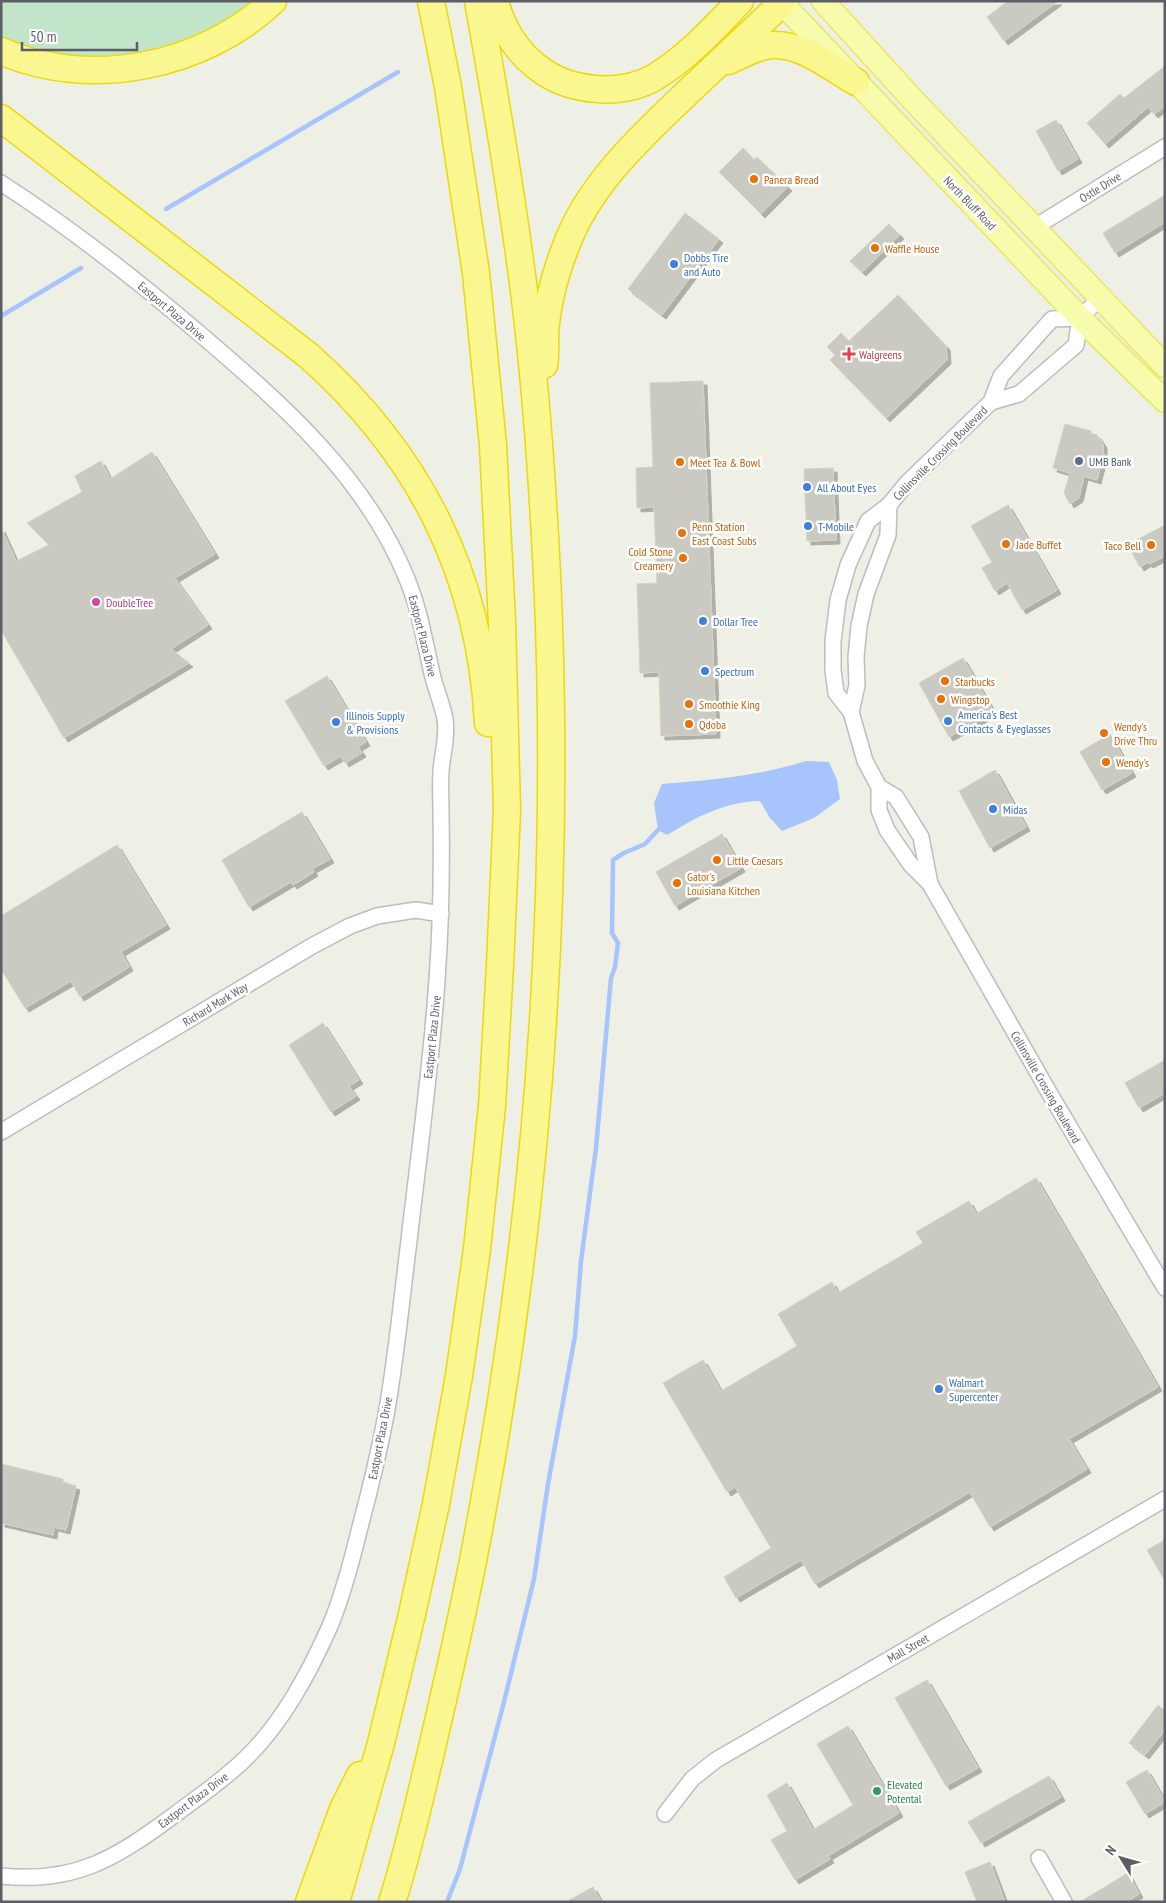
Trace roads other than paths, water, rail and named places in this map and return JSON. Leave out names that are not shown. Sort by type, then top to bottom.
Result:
[{"type":"highway","points":[[1,51],[14,57],[50,66],[84,70],[131,68],[161,62],[218,40],[242,26],[273,1]]},
{"type":"highway","points":[[336,1902],[381,1743],[412,1614],[436,1504],[459,1376],[477,1249],[492,1106],[507,810],[498,529],[489,407],[476,273],[448,87],[431,1]]},
{"type":"highway","points":[[398,1895],[460,1627],[488,1481],[514,1316],[529,1191],[548,936],[552,822],[552,731],[544,517],[535,399],[521,271],[492,79],[478,1]]},
{"type":"highway","points":[[494,1],[504,27],[525,56],[538,68],[554,78],[592,88],[610,90],[640,84],[655,77],[698,44],[740,1]]},
{"type":"highway","points":[[698,44],[710,21],[714,1]]},
{"type":"highway","points":[[535,399],[545,363],[545,334],[557,270],[575,224],[590,199],[614,167],[647,131],[781,2]]},
{"type":"highway","points":[[712,69],[752,50],[772,45],[798,49],[856,82]]},
{"type":"highway","points":[[1,118],[309,356],[334,378],[356,402],[390,445],[424,495],[441,527],[457,562],[466,590],[478,639],[487,690],[490,761],[495,783],[507,810]]},
{"type":"highway","points":[[309,1902],[342,1810],[359,1776],[381,1743]]},
{"type":"main road","points":[[823,1],[914,102],[1035,227],[1165,366]]},
{"type":"main road","name":"North Bluff Road","points":[[781,2],[1080,318],[1165,401]]},
{"type":"street","name":"Ostle Drive","points":[[1035,227],[1165,147]]},
{"type":"street","name":"Eastport Plaza Drive","points":[[1,183],[31,202],[107,258],[239,368],[312,436],[346,476],[374,514],[393,546],[414,597],[423,630],[431,673],[446,723],[441,777],[441,914],[438,978],[430,1063],[387,1410],[374,1472],[352,1559],[331,1623],[314,1661],[281,1716],[251,1753],[218,1782],[152,1831],[124,1850],[98,1864],[74,1873],[54,1877],[24,1878],[1,1876]]},
{"type":"street","points":[[1080,318],[1101,297]]},
{"type":"street","name":"Collinsville Crossing Boulevard","points":[[991,402],[1019,394],[1076,345],[1080,318],[1052,319],[1001,376],[991,402],[907,483],[889,505],[868,521],[848,565],[838,600],[833,670],[836,693],[851,712],[865,762],[879,787],[879,810],[887,830],[911,865],[930,884],[1050,1094],[1165,1288]]},
{"type":"street","name":"Collinsville Crossing Boulevard","points":[[851,712],[858,685],[856,657],[858,626],[866,594],[888,535],[889,505]]},
{"type":"street","name":"Collinsville Crossing Boulevard","points":[[879,787],[896,797],[921,838],[930,884]]},
{"type":"street","name":"Richard Mark Way","points":[[1,1132],[312,946],[350,926],[377,916],[416,910],[441,914]]},
{"type":"street","name":"Mall Street","points":[[665,1814],[692,1779],[716,1760],[1165,1499]]},
{"type":"street","points":[[1040,1858],[1064,1902]]},
{"type":"water","points":[[806,761],[829,762],[837,780],[840,799],[814,818],[782,831],[770,818],[760,801],[747,802],[722,807],[689,822],[667,835],[658,830],[654,803],[662,784],[753,774]]},
{"type":"waterway","points":[[166,209],[398,72]]},
{"type":"waterway","points":[[1,316],[81,268]]},
{"type":"waterway","points":[[447,1902],[460,1869],[534,1579],[548,1484],[575,1336],[581,1261],[596,1148],[611,978],[615,967],[618,943],[612,933],[613,860],[645,844],[658,830]]},
{"type":"place","name":"Panera Bread","points":[[754,179]]},
{"type":"place","name":"Waffle House","points":[[875,248]]},
{"type":"place","name":"Dobbs Tire and Auto","points":[[674,264]]},
{"type":"place","name":"Walgreens","points":[[849,354]]},
{"type":"place","name":"UMB Bank","points":[[1079,461]]},
{"type":"place","name":"Meet Tea & Bowl","points":[[680,462]]},
{"type":"place","name":"All About Eyes","points":[[807,487]]},
{"type":"place","name":"T-Mobile","points":[[808,526]]},
{"type":"place","name":"Penn Station East Coast Subs","points":[[682,533]]},
{"type":"place","name":"Jade Buffet","points":[[1006,544]]},
{"type":"place","name":"Taco Bell","points":[[1151,545]]},
{"type":"place","name":"Cold Stone Creamery","points":[[683,558]]},
{"type":"place","name":"DoubleTree","points":[[96,602]]},
{"type":"place","name":"Dollar Tree","points":[[703,621]]},
{"type":"place","name":"Spectrum","points":[[705,671]]},
{"type":"place","name":"Starbucks","points":[[945,681]]},
{"type":"place","name":"Wingstop","points":[[941,699]]},
{"type":"place","name":"Smoothie King","points":[[689,704]]},
{"type":"place","name":"America's Best Contacts & Eyeglasses","points":[[948,721]]},
{"type":"place","name":"Illinois Supply & Provisions","points":[[336,722]]},
{"type":"place","name":"Qdoba","points":[[689,724]]},
{"type":"place","name":"Wendy's Drive Thru","points":[[1104,733]]},
{"type":"place","name":"Wendy's","points":[[1106,762]]},
{"type":"place","name":"Midas","points":[[993,809]]},
{"type":"place","name":"Little Caesars","points":[[717,860]]},
{"type":"place","name":"Gator's Louisiana Kitchen","points":[[677,883]]},
{"type":"place","name":"Walmart Supercenter","points":[[939,1389]]},
{"type":"place","name":"Elevated Potental","points":[[877,1791]]}]
